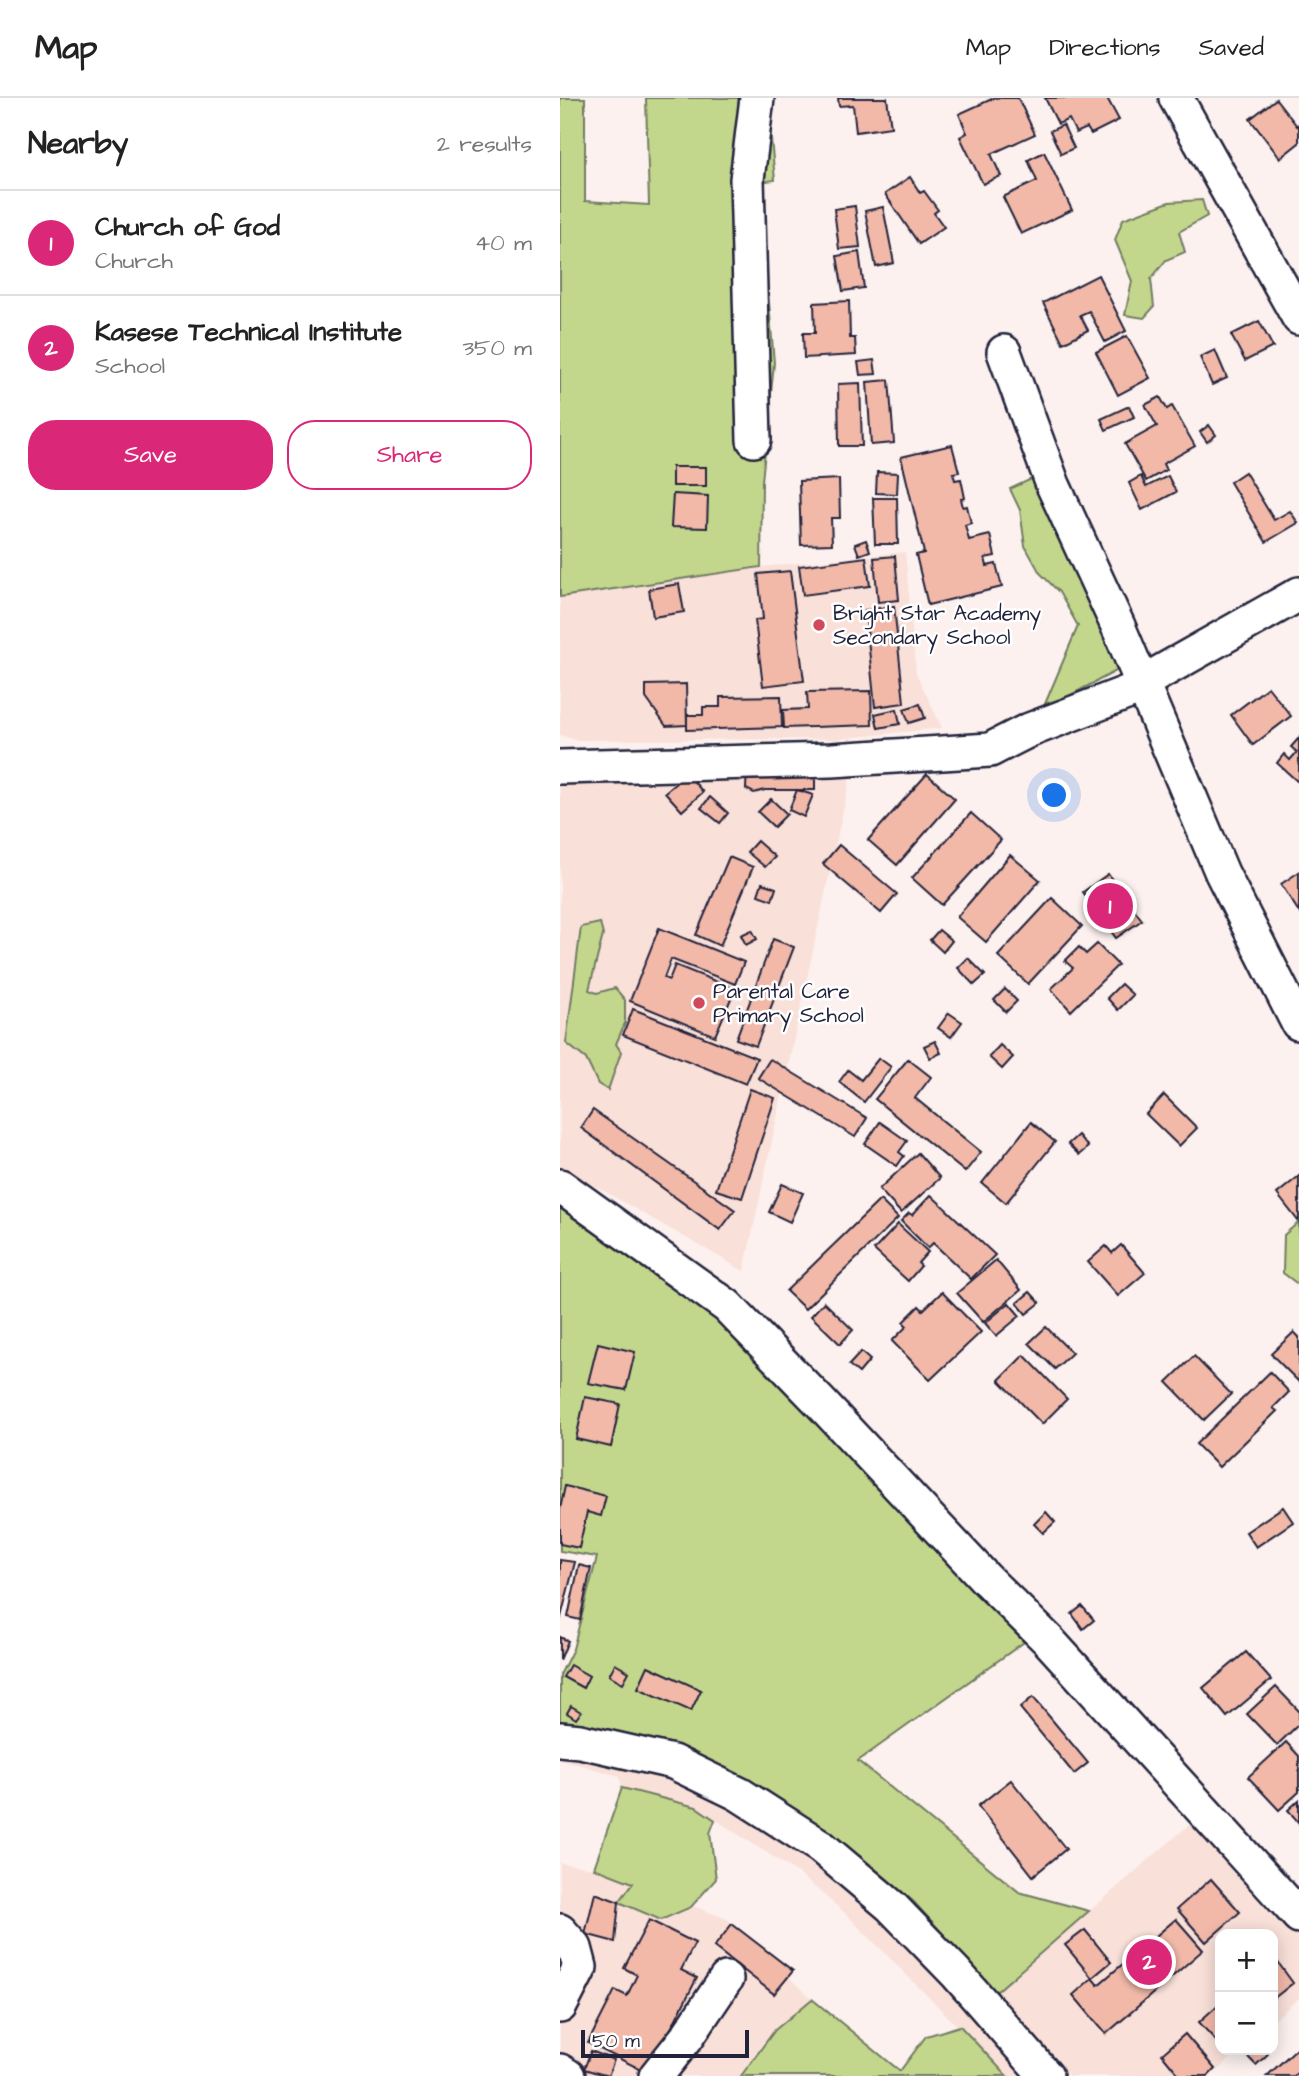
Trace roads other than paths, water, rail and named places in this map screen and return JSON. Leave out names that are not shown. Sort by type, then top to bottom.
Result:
[{"type":"street","points":[[754,440],[747,179],[757,98]]},
{"type":"street","points":[[1176,98],[1299,318]]},
{"type":"street","points":[[1004,352],[1053,485],[1118,626],[1222,873],[1298,1023]]},
{"type":"street","points":[[560,767],[832,761],[990,750],[1027,731],[1142,687],[1152,677],[1299,594]]},
{"type":"street","points":[[560,1186],[727,1307],[986,1579],[1049,1641],[1299,1916]]},
{"type":"street","points":[[560,1739],[673,1762],[739,1794],[820,1846],[891,1906],[956,1973],[1046,2076]]},
{"type":"street","points":[[560,1931],[575,1948],[580,1967],[560,2006]]},
{"type":"street","points":[[656,2076],[687,2037],[726,1979]]},
{"type":"street","points":[[560,2071],[568,2076]]},
{"type":"place","name":"Bright Star Academy Secondary School","points":[[819,625]]},
{"type":"place","name":"Church of God","points":[[1110,906]]},
{"type":"place","name":"Parental Care Primary School","points":[[699,1003]]},
{"type":"place","name":"Kasese Technical Institute","points":[[1149,1962]]}]
